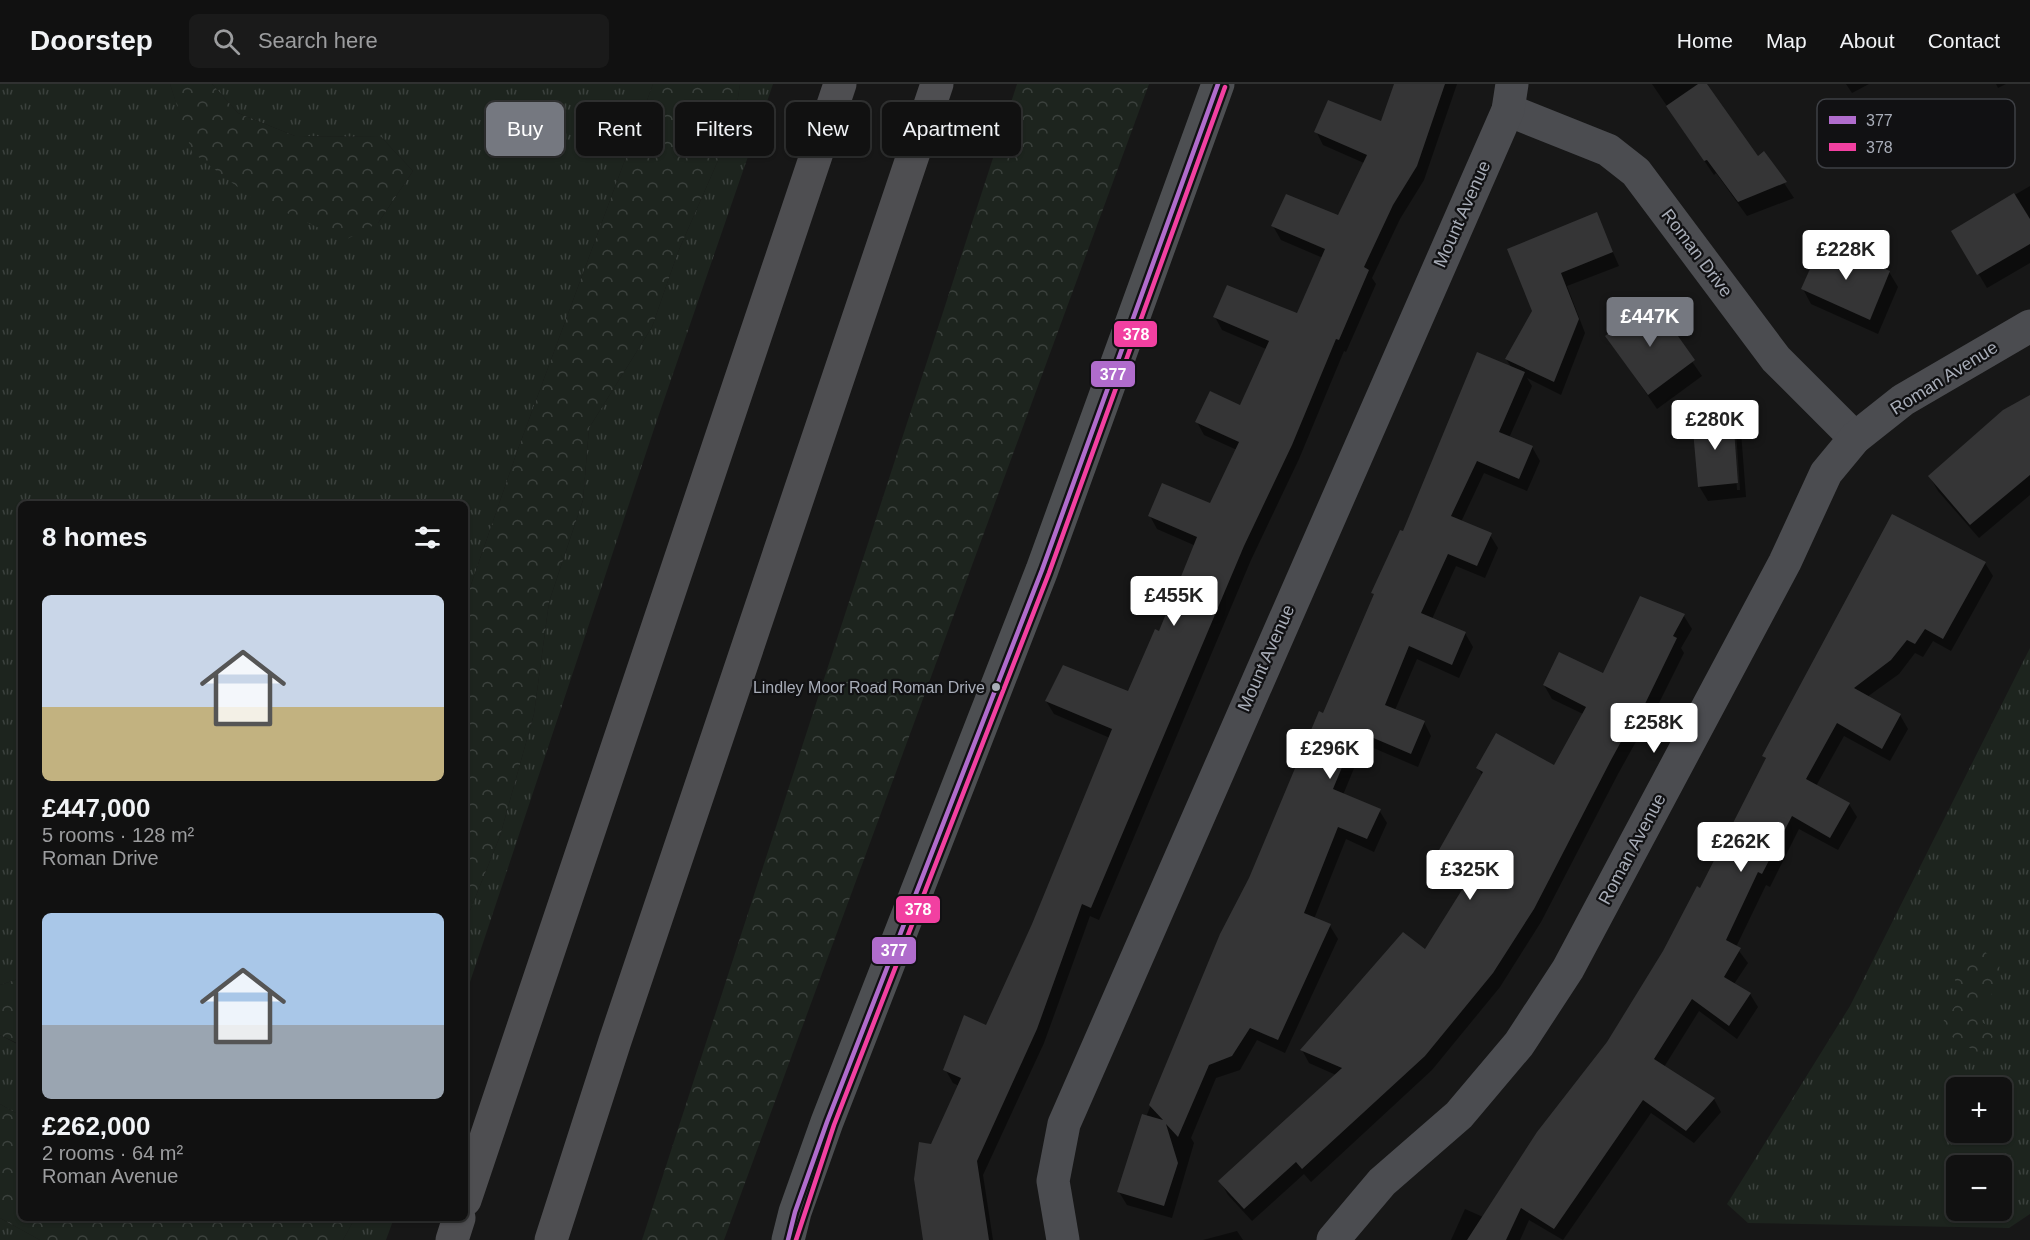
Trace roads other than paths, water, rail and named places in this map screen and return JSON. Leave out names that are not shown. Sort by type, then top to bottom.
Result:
[{"type":"highway","points":[[468,1191],[840,84]]},
{"type":"highway","points":[[551,1240],[615,1041],[937,84]]},
{"type":"highway","points":[[452,1240],[458,1221]]},
{"type":"main road","points":[[788,1240],[795,1212],[827,1122],[1042,570],[1218,84]]},
{"type":"street","name":"Roman Drive","points":[[1510,97],[1608,150],[1636,172],[1776,359],[1855,438]]},
{"type":"street","name":"Mount Avenue","points":[[1063,1240],[1053,1181],[1064,1124],[1510,97]]},
{"type":"street","name":"Roman Avenue","points":[[1333,1240],[1382,1182],[1459,1115],[1525,1035],[1568,969],[1785,562],[1826,473],[1855,438],[1904,400],[2030,326]]},
{"type":"place","name":"Lindley Moor Road Roman Drive","points":[[996,687]]}]
